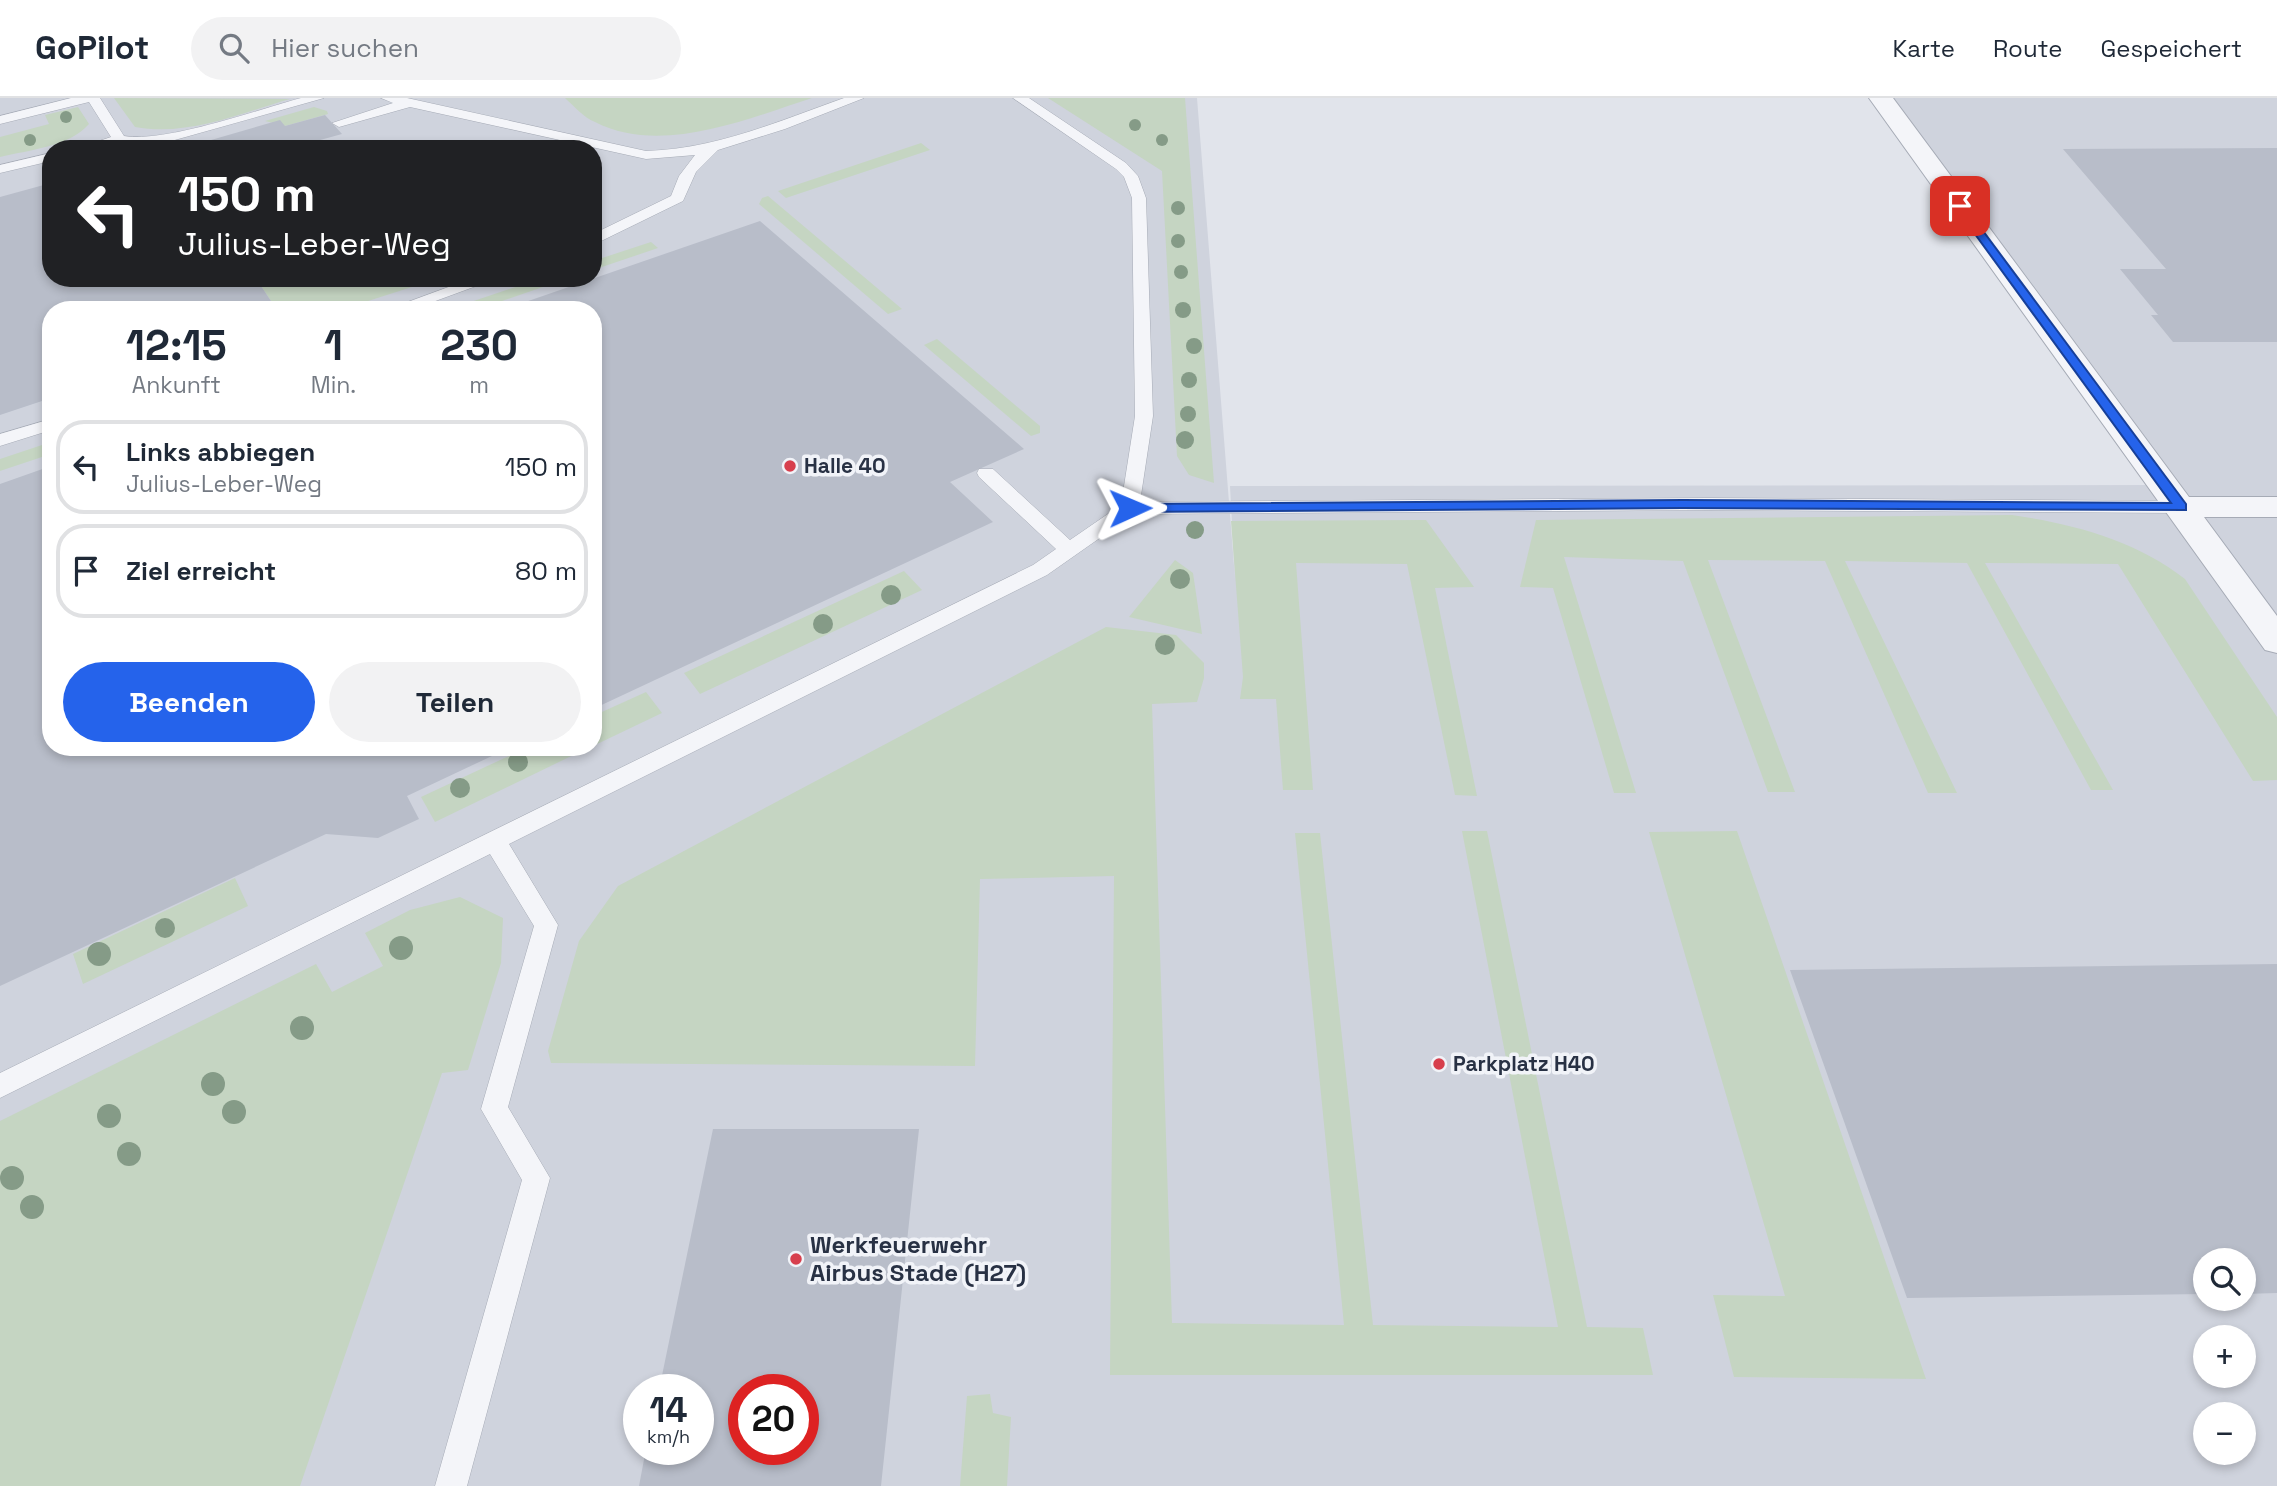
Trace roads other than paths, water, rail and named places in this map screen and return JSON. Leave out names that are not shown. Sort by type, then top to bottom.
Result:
[{"type":"street","points":[[1881,98],[2277,641]]},
{"type":"street","points":[[2181,507],[2277,506]]},
{"type":"lane","points":[[0,120],[87,98]]},
{"type":"lane","points":[[93,98],[119,139]]},
{"type":"lane","points":[[155,140],[317,98]]},
{"type":"lane","points":[[388,98],[579,140]]},
{"type":"lane","points":[[602,145],[664,156],[718,145],[857,98]]},
{"type":"lane","points":[[1020,98],[1121,166],[1131,176],[1139,198],[1144,415],[1130,508]]},
{"type":"lane","points":[[339,123],[409,103]]},
{"type":"lane","points":[[115,140],[125,140]]},
{"type":"lane","points":[[602,236],[678,198],[684,176],[696,160],[718,145]]},
{"type":"lane","points":[[602,154],[620,149]]},
{"type":"lane","points":[[0,169],[42,159]]},
{"type":"lane","points":[[421,301],[462,287]]},
{"type":"lane","points":[[0,440],[42,427]]},
{"type":"lane","points":[[986,473],[1069,550]]},
{"type":"lane","points":[[0,1086],[1040,570],[1130,508],[1681,504],[2181,507]]},
{"type":"lane","points":[[450,1486],[536,1178],[494,1109],[546,925],[494,841]]},
{"type":"place","name":"Halle 40","points":[[790,466]]},
{"type":"place","name":"Parkplatz H40","points":[[1439,1064]]},
{"type":"place","name":"Werkfeuerwehr Airbus Stade (H27)","points":[[796,1259]]}]
